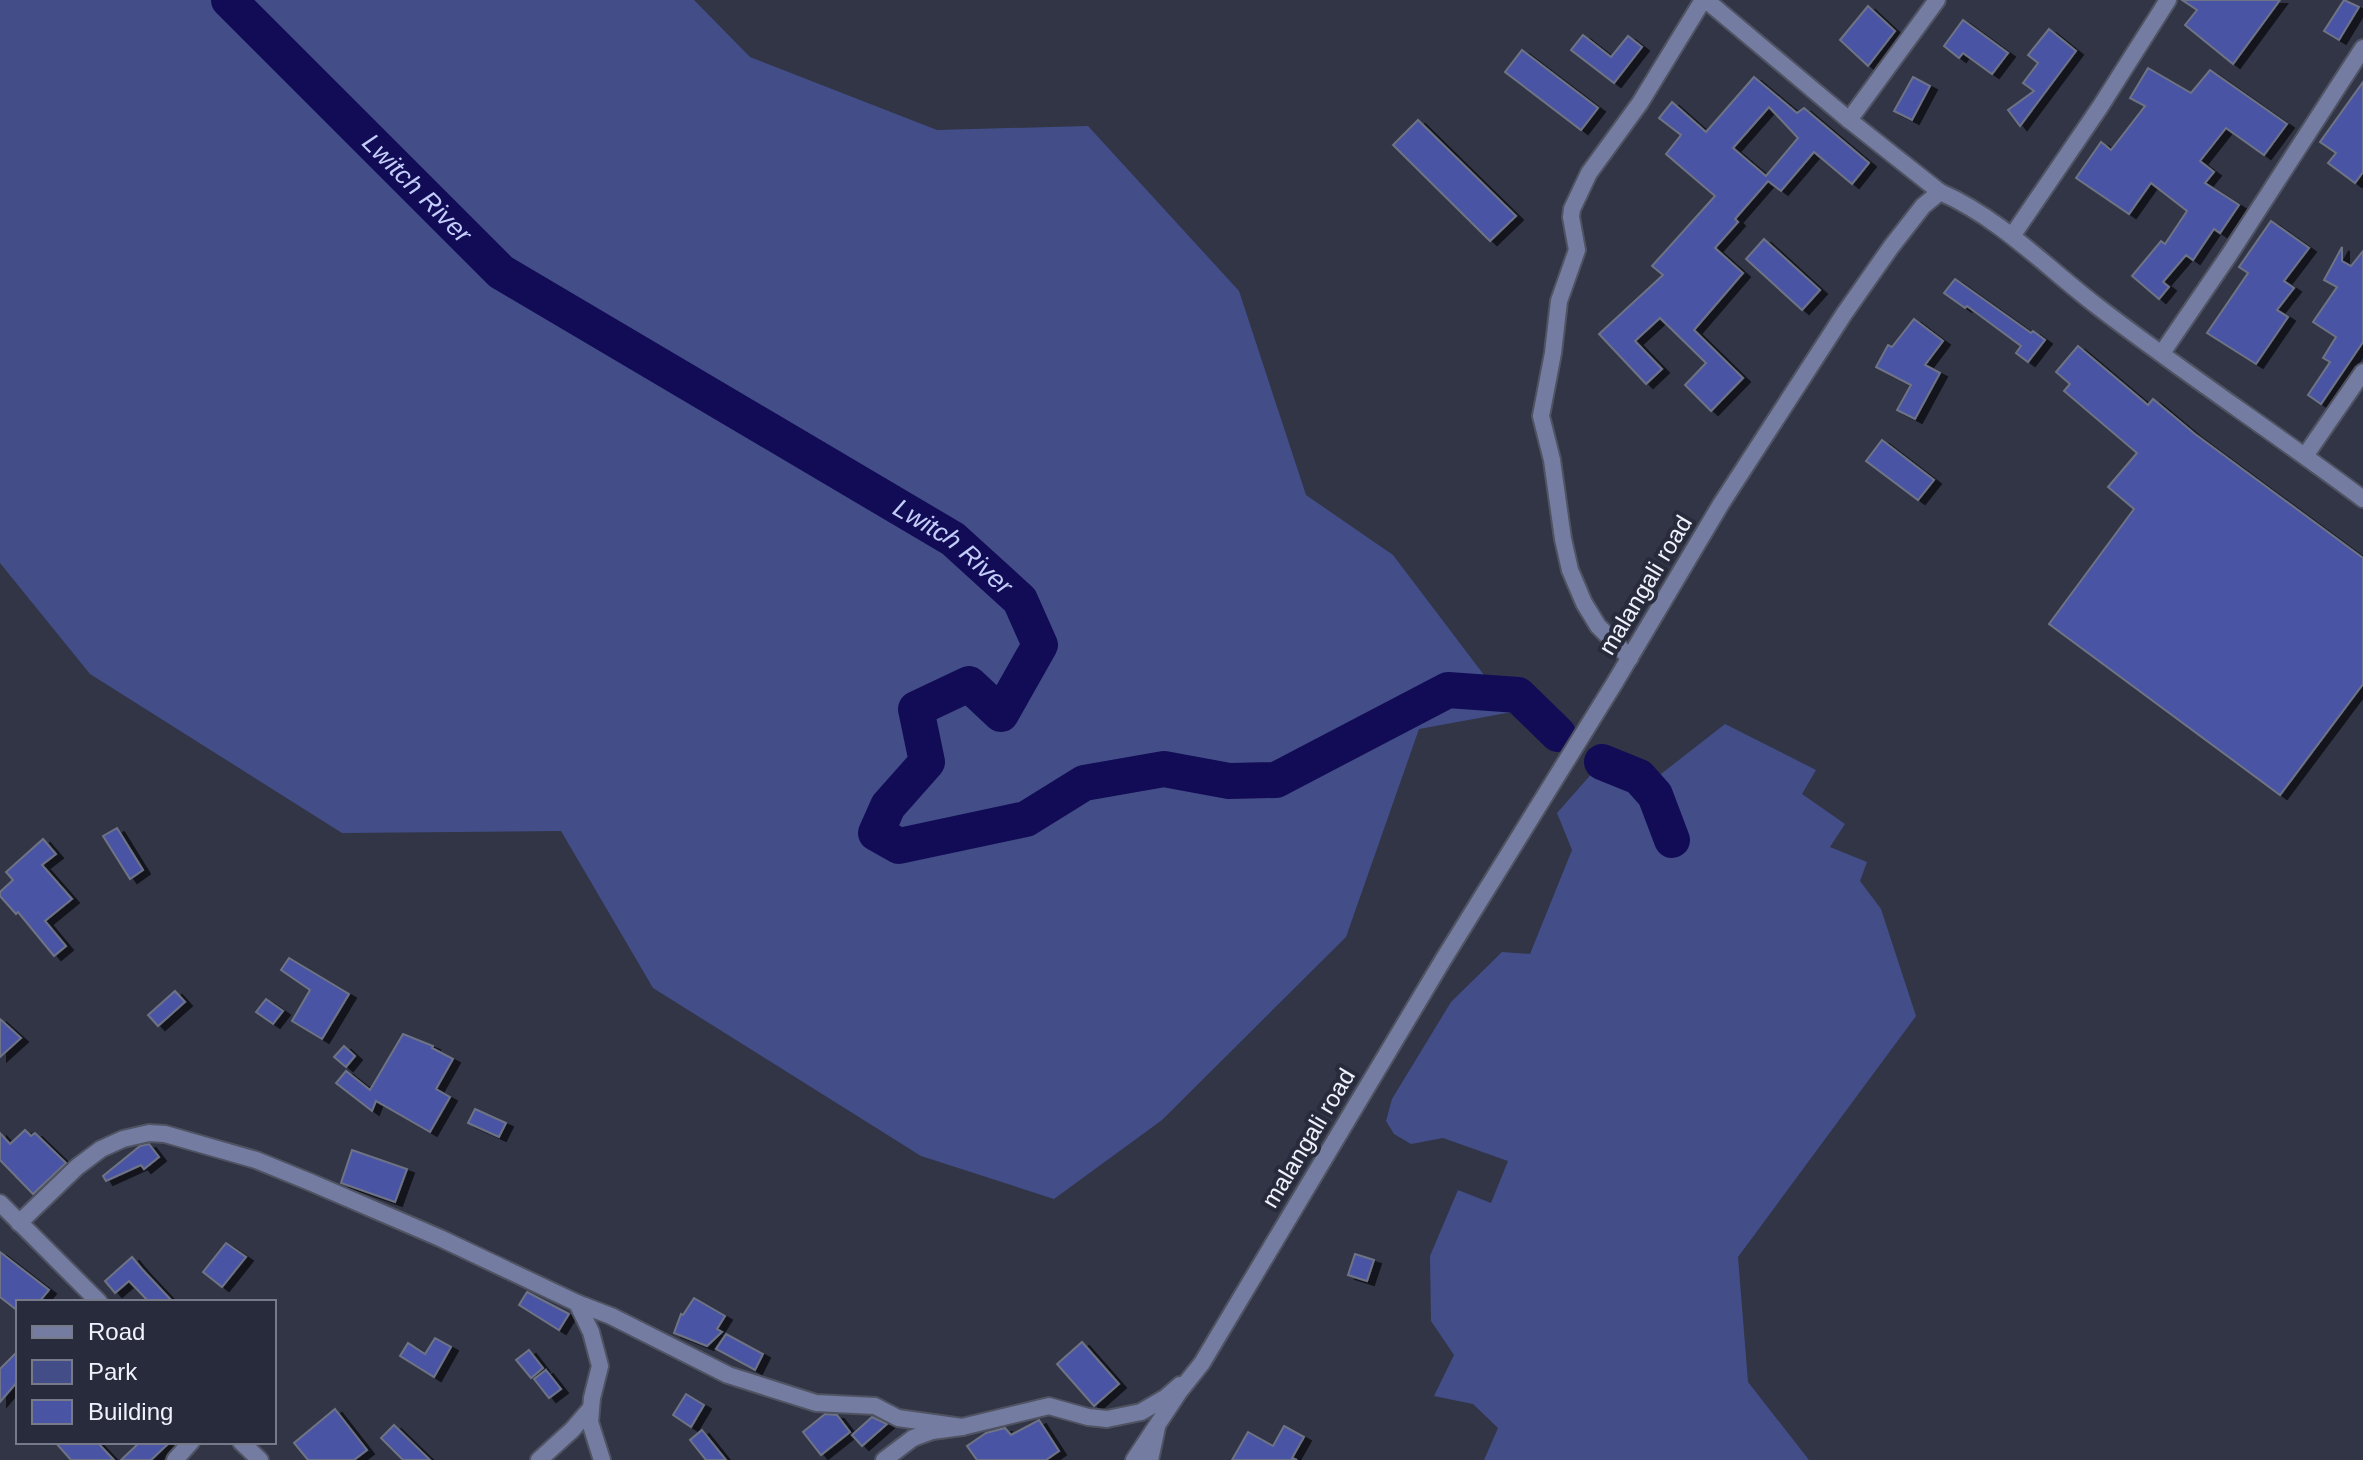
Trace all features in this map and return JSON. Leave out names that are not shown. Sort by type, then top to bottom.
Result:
[{"type":"street","points":[[1630,658],[1598,626],[1570,570],[1552,460],[1541,416],[1559,301],[1577,250],[1572,209],[1589,173],[1640,103],[1704,0],[1940,192],[1960,201],[2012,236],[2096,306],[2363,499]]},
{"type":"street","points":[[1849,120],[1937,0]]},
{"type":"street","points":[[2012,236],[2168,0]]},
{"type":"street","points":[[2162,353],[2363,48]]},
{"type":"street","name":"malangali road","points":[[1134,1460],[1202,1363],[1721,504],[1844,314],[1915,216],[1940,192]]},
{"type":"street","points":[[2305,456],[2363,372]]},
{"type":"street","points":[[19,1223],[77,1167],[101,1149],[123,1139],[149,1133],[165,1134],[256,1160],[440,1238],[611,1316],[728,1375],[816,1403],[875,1406],[898,1418],[962,1427]]},
{"type":"street","points":[[0,1203],[97,1300]]},
{"type":"street","points":[[577,1303],[591,1332],[600,1366],[590,1422],[602,1460]]},
{"type":"street","points":[[884,1460],[913,1438],[932,1431],[1049,1406],[1107,1419],[1141,1412],[1165,1398],[1202,1363]]},
{"type":"street","points":[[539,1460],[591,1408]]},
{"type":"street","points":[[1150,1460],[1157,1425]]},
{"type":"street","points":[[175,1460],[189,1444]]},
{"type":"street","points":[[243,1444],[260,1460]]},
{"type":"green space","points":[[0,0],[694,0],[750,57],[937,130],[1088,126],[1239,291],[1306,495],[1393,555],[1512,712],[1419,729],[1346,937],[1162,1120],[1054,1199],[921,1156],[653,988],[561,831],[342,833],[90,674],[0,563]]},
{"type":"green space","points":[[1725,724],[1816,770],[1802,794],[1845,824],[1830,847],[1867,862],[1860,881],[1881,909],[1916,1016],[1738,1257],[1748,1382],[1809,1460],[1484,1460],[1498,1428],[1473,1404],[1434,1396],[1454,1355],[1431,1321],[1430,1256],[1458,1190],[1491,1203],[1508,1161],[1443,1138],[1411,1144],[1394,1134],[1386,1121],[1392,1099],[1451,1002],[1502,952],[1530,954],[1572,850],[1557,813],[1602,762],[1661,774]]},
{"type":"building","points":[[2182,0],[2280,0],[2233,64],[2185,25],[2197,10]]},
{"type":"building","points":[[2344,0],[2359,7],[2339,40],[2324,31]]},
{"type":"building","points":[[1868,6],[1895,31],[1868,66],[1840,40]]},
{"type":"building","points":[[1963,20],[2008,53],[1992,74],[1963,53],[1959,58],[1944,46]]},
{"type":"building","points":[[2049,29],[2076,51],[2020,126],[2008,110],[2034,91],[2023,83],[2038,63],[2028,55]]},
{"type":"building","points":[[1583,35],[1611,57],[1628,36],[1642,47],[1614,83],[1571,50]]},
{"type":"building","points":[[1522,50],[1598,108],[1581,130],[1505,72]]},
{"type":"building","points":[[2148,68],[2191,93],[2210,70],[2287,124],[2264,155],[2226,128],[2200,161],[2214,172],[2205,183],[2239,205],[2220,233],[2214,229],[2193,260],[2186,255],[2163,282],[2169,287],[2159,299],[2132,276],[2161,241],[2165,244],[2187,211],[2151,183],[2129,214],[2076,178],[2101,142],[2111,150],[2145,106],[2130,98]]},
{"type":"building","points":[[1754,77],[1797,113],[1804,108],[1869,163],[1852,184],[1814,152],[1781,191],[1768,181],[1715,248],[1743,273],[1694,330],[1743,378],[1711,411],[1685,385],[1706,363],[1660,318],[1635,341],[1662,369],[1646,384],[1599,334],[1663,275],[1652,266],[1715,196],[1666,154],[1681,135],[1659,118],[1672,102],[1706,132]],"holes":[[[1769,107],[1798,138],[1766,176],[1733,148]]]},
{"type":"building","points":[[1913,77],[1930,86],[1912,120],[1894,111]]},
{"type":"building","points":[[2363,82],[2363,172],[2355,183],[2328,163],[2336,153],[2320,142]]},
{"type":"building","points":[[1418,120],[1516,216],[1490,241],[1393,145]]},
{"type":"building","points":[[2271,221],[2309,248],[2284,281],[2294,288],[2277,310],[2288,317],[2256,364],[2207,333],[2248,273],[2239,267]]},
{"type":"building","points":[[1764,239],[1820,290],[1802,310],[1746,259]]},
{"type":"building","points":[[2342,247],[2342,261],[2351,266],[2363,251],[2363,342],[2321,404],[2308,395],[2330,362],[2323,358],[2336,337],[2313,322],[2337,287],[2324,280]]},
{"type":"building","points":[[1955,279],[2045,340],[2028,362],[2016,353],[2021,346],[1944,293]]},
{"type":"building","points":[[1914,319],[1943,341],[1925,365],[1940,373],[1915,419],[1897,410],[1911,385],[1876,367],[1888,345],[1892,347]]},
{"type":"building","points":[[2078,346],[2148,405],[2153,399],[2195,434],[2363,558],[2363,684],[2280,795],[2049,624],[2134,509],[2108,487],[2137,453],[2064,391],[2070,384],[2056,372]]},
{"type":"building","points":[[1882,440],[1934,480],[1918,500],[1866,461]]},
{"type":"building","points":[[117,828],[143,870],[130,879],[103,836]]},
{"type":"building","points":[[43,839],[56,854],[42,865],[72,899],[45,921],[66,946],[54,956],[18,912],[16,914],[0,896],[0,892],[13,880],[6,872]]},
{"type":"building","points":[[289,958],[349,994],[322,1039],[292,1021],[310,990],[281,970]]},
{"type":"building","points":[[175,991],[185,1002],[158,1026],[148,1015]]},
{"type":"building","points":[[266,999],[283,1011],[273,1024],[256,1012]]},
{"type":"building","points":[[0,1019],[21,1038],[0,1057]]},
{"type":"building","points":[[403,1034],[433,1046],[453,1059],[436,1089],[450,1097],[430,1132],[376,1101],[372,1111],[336,1083],[346,1071],[370,1090]]},
{"type":"building","points":[[344,1046],[355,1056],[346,1067],[334,1057]]},
{"type":"building","points":[[475,1109],[506,1123],[499,1137],[468,1123]]},
{"type":"building","points":[[25,1130],[31,1136],[35,1133],[66,1163],[33,1194],[0,1160],[0,1133],[10,1144]]},
{"type":"building","points":[[149,1144],[159,1157],[144,1169],[141,1165],[106,1181],[103,1176],[140,1146]]},
{"type":"building","points":[[352,1150],[407,1169],[395,1202],[341,1183]]},
{"type":"building","points":[[226,1243],[246,1257],[222,1287],[203,1272]]},
{"type":"building","points":[[0,1252],[49,1290],[41,1300],[16,1300],[16,1309],[0,1297]]},
{"type":"building","points":[[1355,1254],[1374,1260],[1367,1281],[1348,1275]]},
{"type":"building","points":[[132,1257],[171,1300],[147,1300],[129,1281],[115,1293],[105,1281]]},
{"type":"building","points":[[527,1292],[569,1314],[559,1330],[519,1305]]},
{"type":"building","points":[[694,1298],[725,1316],[717,1329],[722,1332],[707,1346],[674,1333],[681,1314]]},
{"type":"building","points":[[726,1334],[763,1354],[755,1370],[716,1349]]},
{"type":"building","points":[[435,1338],[451,1347],[434,1377],[400,1356],[408,1343],[425,1354]]},
{"type":"building","points":[[1082,1342],[1119,1384],[1094,1406],[1057,1364]]},
{"type":"building","points":[[529,1350],[543,1368],[531,1378],[516,1360]]},
{"type":"building","points":[[16,1353],[16,1383],[0,1402],[0,1369]]},
{"type":"building","points":[[546,1370],[561,1389],[549,1398],[534,1379]]},
{"type":"building","points":[[686,1394],[704,1405],[691,1427],[673,1415]]},
{"type":"building","points":[[335,1409],[367,1450],[354,1460],[308,1460],[294,1443]]},
{"type":"building","points":[[825,1414],[837,1415],[850,1432],[821,1455],[803,1432]]},
{"type":"building","points":[[872,1417],[887,1424],[862,1446],[852,1435]]},
{"type":"building","points":[[1039,1420],[1059,1451],[1046,1460],[977,1460],[967,1446],[986,1433],[1005,1428],[1011,1435]]},
{"type":"building","points":[[394,1425],[430,1460],[403,1460],[381,1438]]},
{"type":"building","points":[[1284,1426],[1304,1437],[1292,1458],[1297,1460],[1232,1460],[1248,1432],[1273,1446]]},
{"type":"building","points":[[702,1430],[726,1460],[706,1460],[690,1440]]},
{"type":"building","points":[[57,1444],[99,1444],[114,1460],[71,1460]]},
{"type":"building","points":[[138,1444],[168,1444],[151,1460],[121,1460]]},
{"type":"waterway","name":"Lwitch River","points":[[229,0],[501,272],[953,539],[1020,600],[1040,645],[1001,714],[969,684],[916,709],[927,762],[888,806],[876,833],[899,846],[1026,819],[1084,783],[1164,769],[1229,781],[1276,780],[1448,690],[1518,695],[1558,734]]},
{"type":"waterway","points":[[1602,762],[1639,777],[1655,795],[1672,840]]}]
